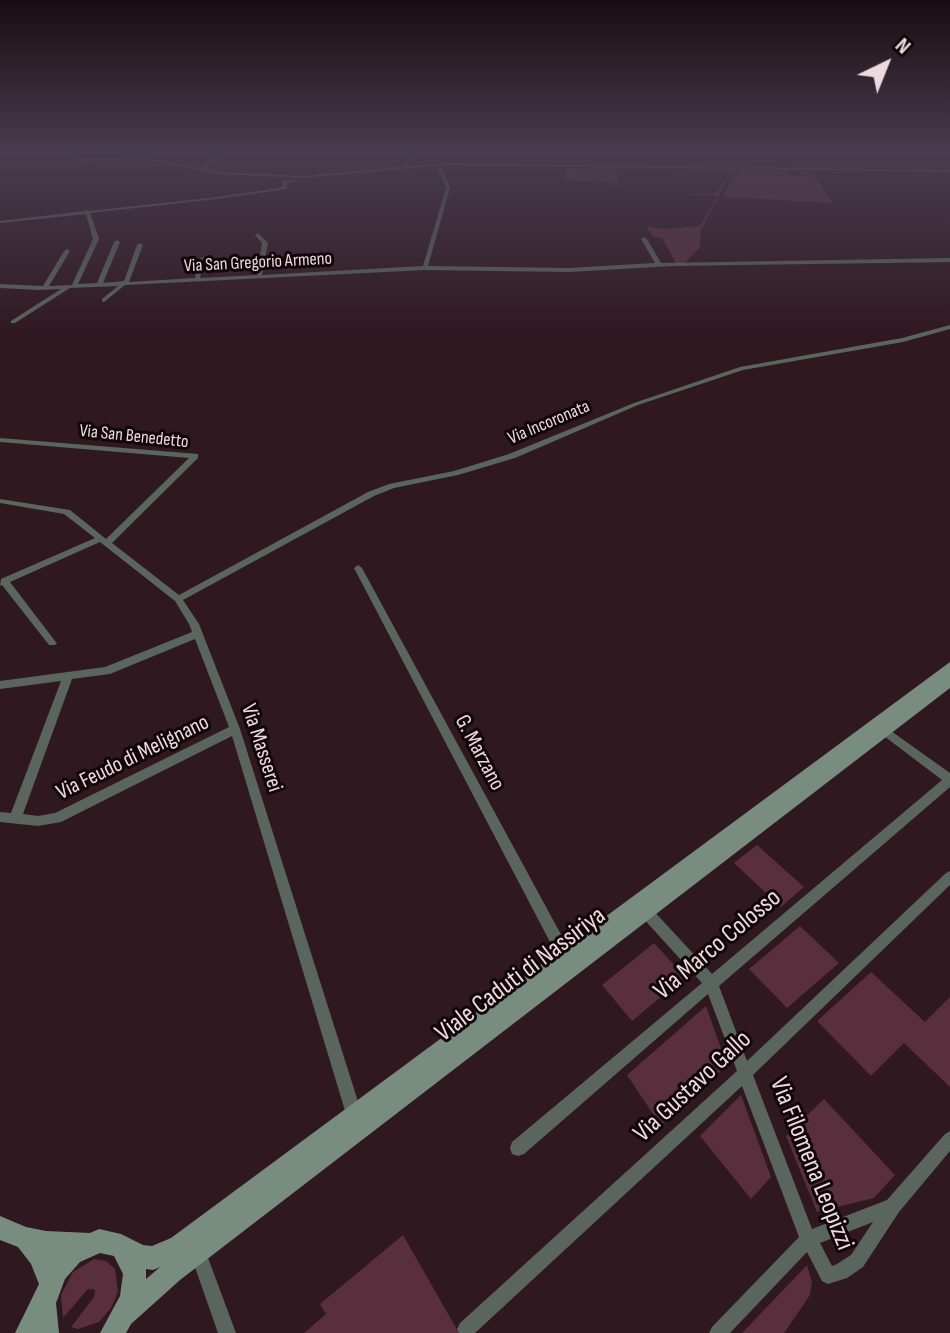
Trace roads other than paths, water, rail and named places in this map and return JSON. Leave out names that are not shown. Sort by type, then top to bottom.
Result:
[{"type":"main road","name":"Viale Caduti di Nassiriya","points":[[0,1228],[26,1239],[68,1244],[107,1241],[141,1257],[153,1258],[179,1246],[950,667]]},
{"type":"main road","name":"Viale Caduti di Nassiriya","points":[[119,1323],[198,1253],[950,680]]},
{"type":"main road","points":[[26,1239],[39,1256],[47,1292],[47,1333]]},
{"type":"main road","points":[[27,1333],[63,1262],[90,1243]]},
{"type":"main road","points":[[119,1323],[132,1300],[135,1274],[121,1246]]},
{"type":"street","points":[[0,222],[54,215]]},
{"type":"street","points":[[13,322],[72,286],[96,239],[88,215]]},
{"type":"street","points":[[425,268],[440,215]]},
{"type":"street","points":[[258,235],[265,243],[259,277]]},
{"type":"street","points":[[644,239],[659,265]]},
{"type":"street","points":[[99,285],[117,242]]},
{"type":"street","points":[[104,300],[125,283],[140,245]]},
{"type":"street","points":[[45,287],[67,251]]},
{"type":"street","points":[[197,280],[202,259],[208,257]]},
{"type":"street","name":"Via San Gregorio Armeno","points":[[0,286],[99,285],[425,268],[569,270],[659,265],[950,260]]},
{"type":"street","name":"Via Incoronata","points":[[178,599],[371,494],[392,486],[455,473],[512,456],[620,410],[742,368],[903,340],[950,327]]},
{"type":"street","name":"Via San Benedetto","points":[[0,440],[195,456],[104,541]]},
{"type":"street","name":"Via Masserei","points":[[0,501],[67,512],[178,599],[198,634],[235,729],[354,1114]]},
{"type":"street","points":[[52,643],[2,582],[104,541]]},
{"type":"street","name":"G. Marzano","points":[[358,568],[565,956]]},
{"type":"street","points":[[0,685],[106,671],[198,634]]},
{"type":"street","points":[[15,819],[68,676]]},
{"type":"street","name":"Via Feudo di Melignano","points":[[0,817],[57,818],[235,729]]},
{"type":"street","points":[[884,730],[950,779]]},
{"type":"street","name":"Via Marco Colosso","points":[[518,1148],[950,779]]},
{"type":"street","name":"Via Gustavo Gallo","points":[[466,1329],[747,1071],[950,877]]},
{"type":"street","name":"Via Filomena Leopizzi","points":[[646,912],[711,983],[747,1071],[808,1239],[828,1275],[841,1272],[857,1261],[893,1206]]},
{"type":"street","points":[[718,1333],[808,1239],[893,1206],[950,1139]]},
{"type":"street","points":[[198,1253],[227,1333]]}]
